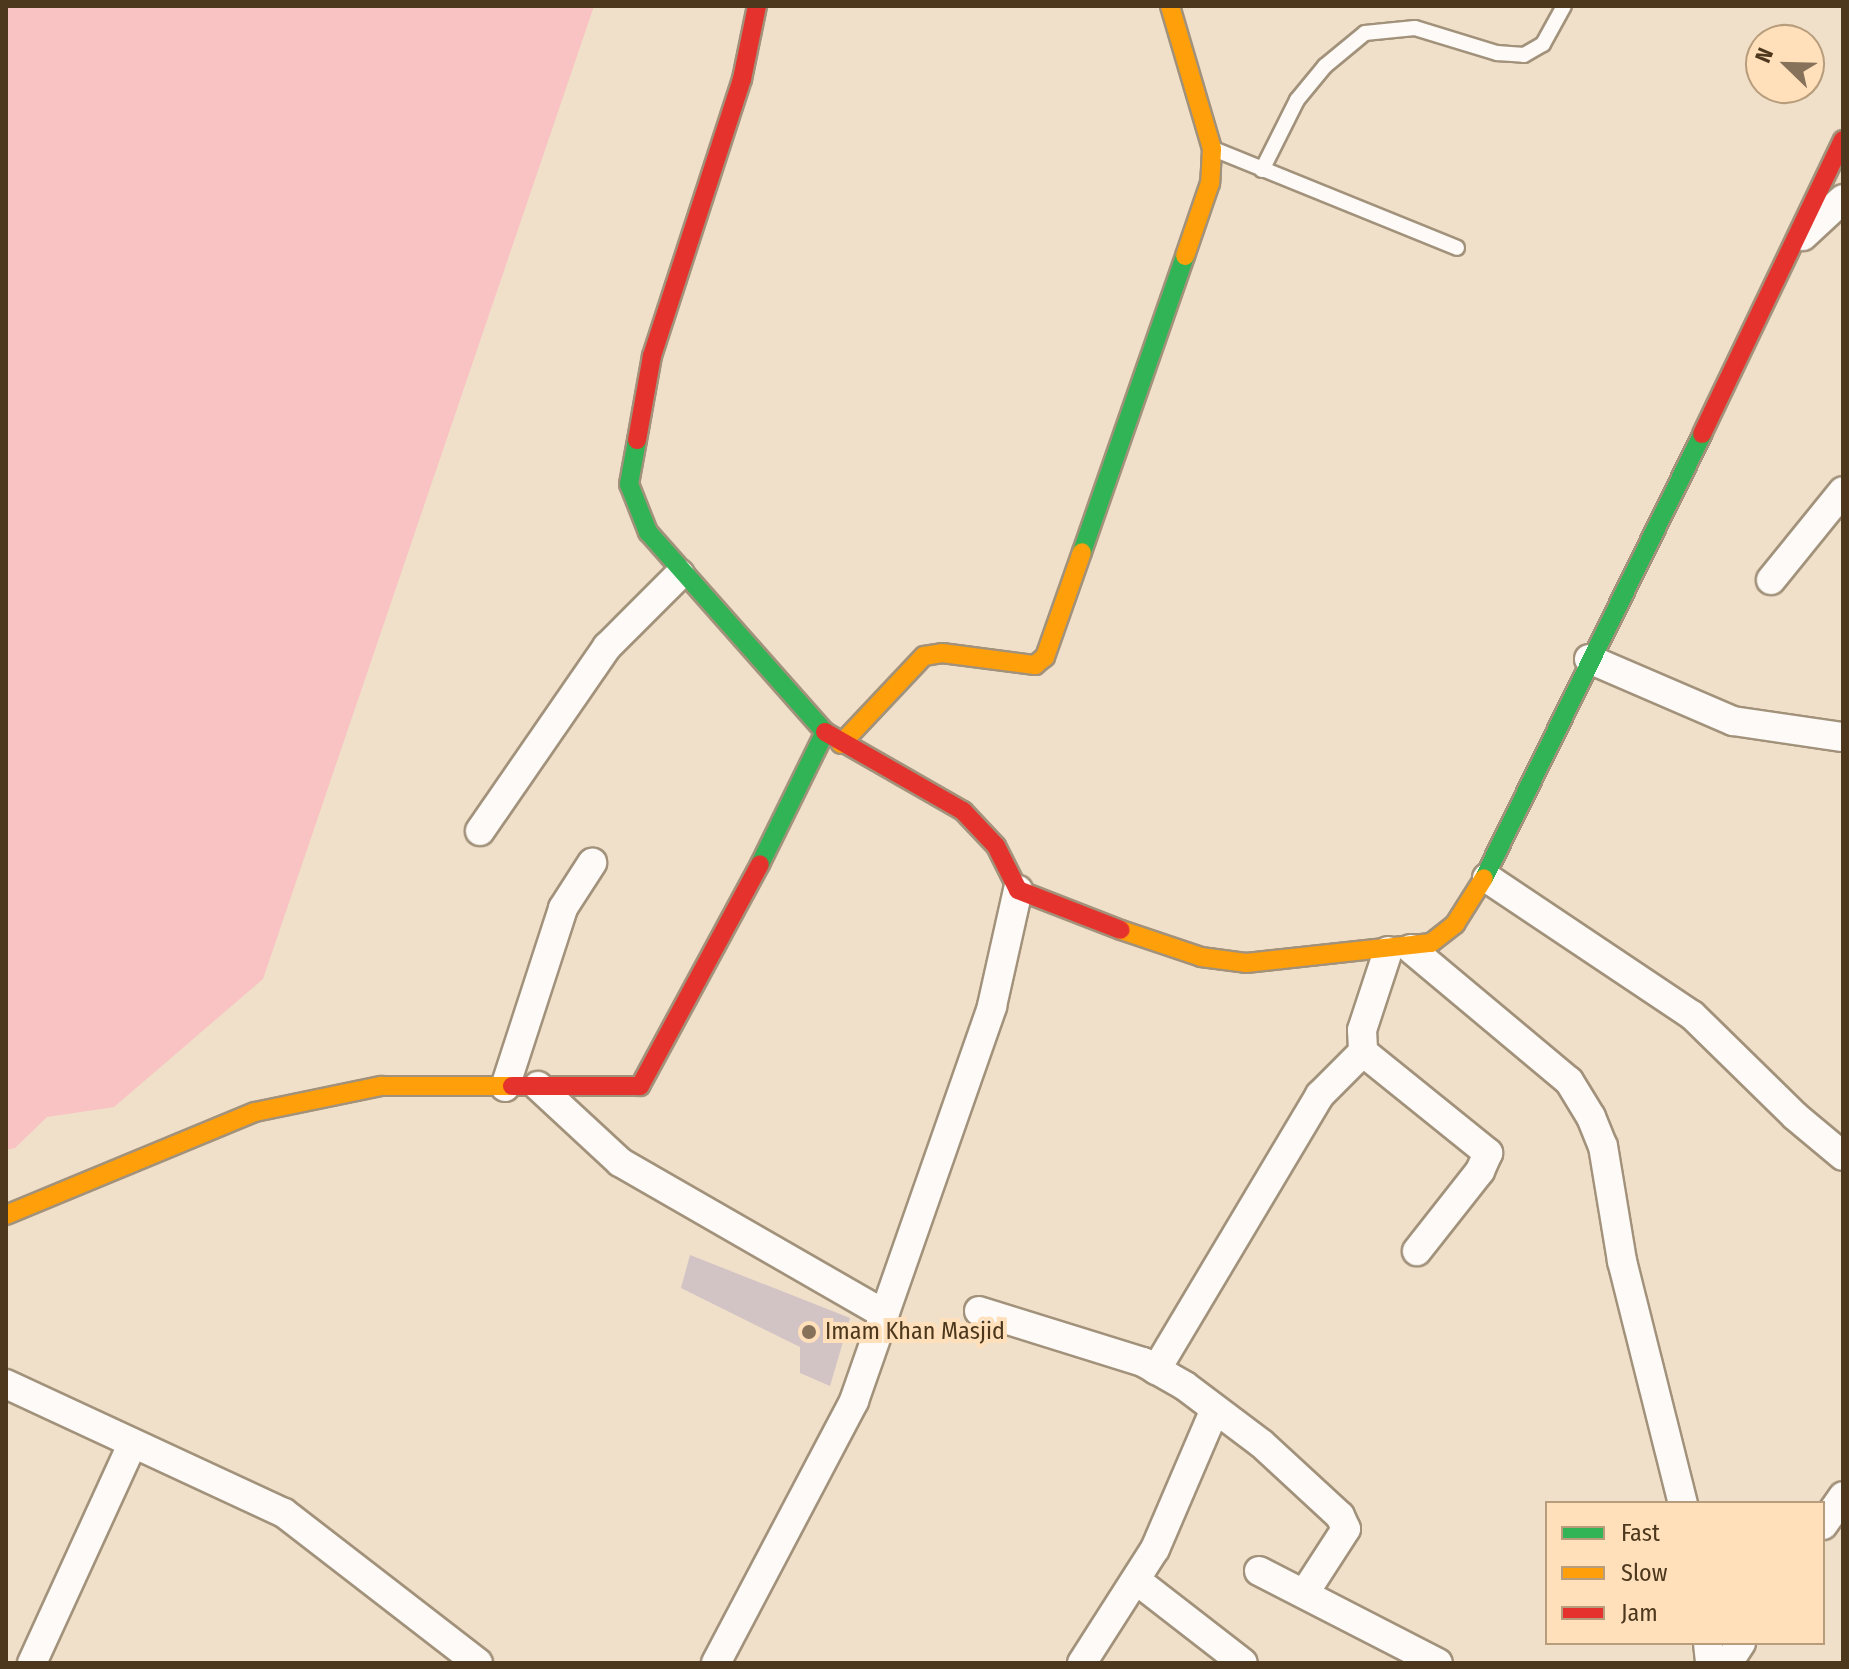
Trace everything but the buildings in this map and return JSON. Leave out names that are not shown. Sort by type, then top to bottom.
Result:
[{"type":"street","points":[[757,6],[742,79],[652,356],[629,484],[648,532],[680,574],[825,732],[841,744],[925,785],[963,811],[996,846],[1018,890],[1046,905],[1201,957],[1246,963],[1400,950],[1431,943],[1455,924],[1487,878],[1589,659],[1843,140]]},
{"type":"street","points":[[841,744],[924,656],[942,653],[1019,666],[1045,657],[1210,183],[1212,149],[1170,6]]},
{"type":"street","points":[[1786,252],[1843,199]]},
{"type":"street","points":[[1771,580],[1843,491]]},
{"type":"street","points":[[480,831],[607,647],[680,574]]},
{"type":"street","points":[[1589,659],[1733,721],[1843,737]]},
{"type":"street","points":[[8,1220],[255,1112],[381,1086],[640,1086],[786,816],[825,732]]},
{"type":"street","points":[[505,1087],[563,908],[592,863]]},
{"type":"street","points":[[1487,878],[1692,1015],[1795,1116],[1843,1156]]},
{"type":"street","points":[[716,1663],[854,1401],[992,1006],[1018,890]]},
{"type":"street","points":[[1156,1370],[1320,1095],[1363,1052],[1362,1030],[1400,950]]},
{"type":"street","points":[[1400,950],[1569,1081],[1591,1117],[1603,1146],[1622,1261],[1682,1501]]},
{"type":"street","points":[[1363,1052],[1488,1153],[1480,1171],[1417,1251]]},
{"type":"street","points":[[538,1086],[620,1162],[884,1314]]},
{"type":"street","points":[[979,1311],[1156,1370],[1215,1409],[1340,1516],[1343,1539],[1304,1594]]},
{"type":"street","points":[[6,1384],[284,1513],[478,1663]]},
{"type":"street","points":[[1082,1663],[1136,1580],[1215,1409]]},
{"type":"street","points":[[32,1663],[132,1445]]},
{"type":"street","points":[[1825,1522],[1843,1496]]},
{"type":"street","points":[[1259,1571],[1438,1663]]},
{"type":"street","points":[[1136,1580],[1243,1663]]},
{"type":"street","points":[[1728,1663],[1740,1645]]},
{"type":"lane","points":[[1262,170],[1297,100],[1325,66],[1365,33],[1415,28],[1497,53],[1524,55],[1543,44],[1564,6]]},
{"type":"lane","points":[[1212,149],[1457,248]]},
{"type":"shaded area","points":[[6,6],[594,6],[263,979],[114,1107],[47,1117],[15,1148],[6,1150]]},
{"type":"traffic: fast","points":[[1082,552],[1185,256]]},
{"type":"traffic: fast","points":[[1484,878],[1702,434]]},
{"type":"traffic: fast","points":[[637,440],[629,484],[648,532],[825,732],[760,864]]},
{"type":"traffic: slow","points":[[1170,6],[1212,149],[1210,183],[1185,256]]},
{"type":"traffic: slow","points":[[841,744],[924,656],[942,653],[1035,665],[1045,657],[1082,552]]},
{"type":"traffic: slow","points":[[1121,930],[1201,957],[1246,963],[1431,943],[1455,924],[1484,878]]},
{"type":"traffic: slow","points":[[6,1215],[255,1112],[381,1086],[512,1086]]},
{"type":"traffic: jam","points":[[637,440],[652,356],[742,79],[757,6]]},
{"type":"traffic: jam","points":[[1702,434],[1843,140]]},
{"type":"traffic: jam","points":[[825,732],[963,811],[996,846],[1018,890],[1121,930]]},
{"type":"traffic: jam","points":[[512,1086],[640,1086],[760,864]]},
{"type":"place","name":"Imam Khan Masjid","points":[[809,1332]]}]
